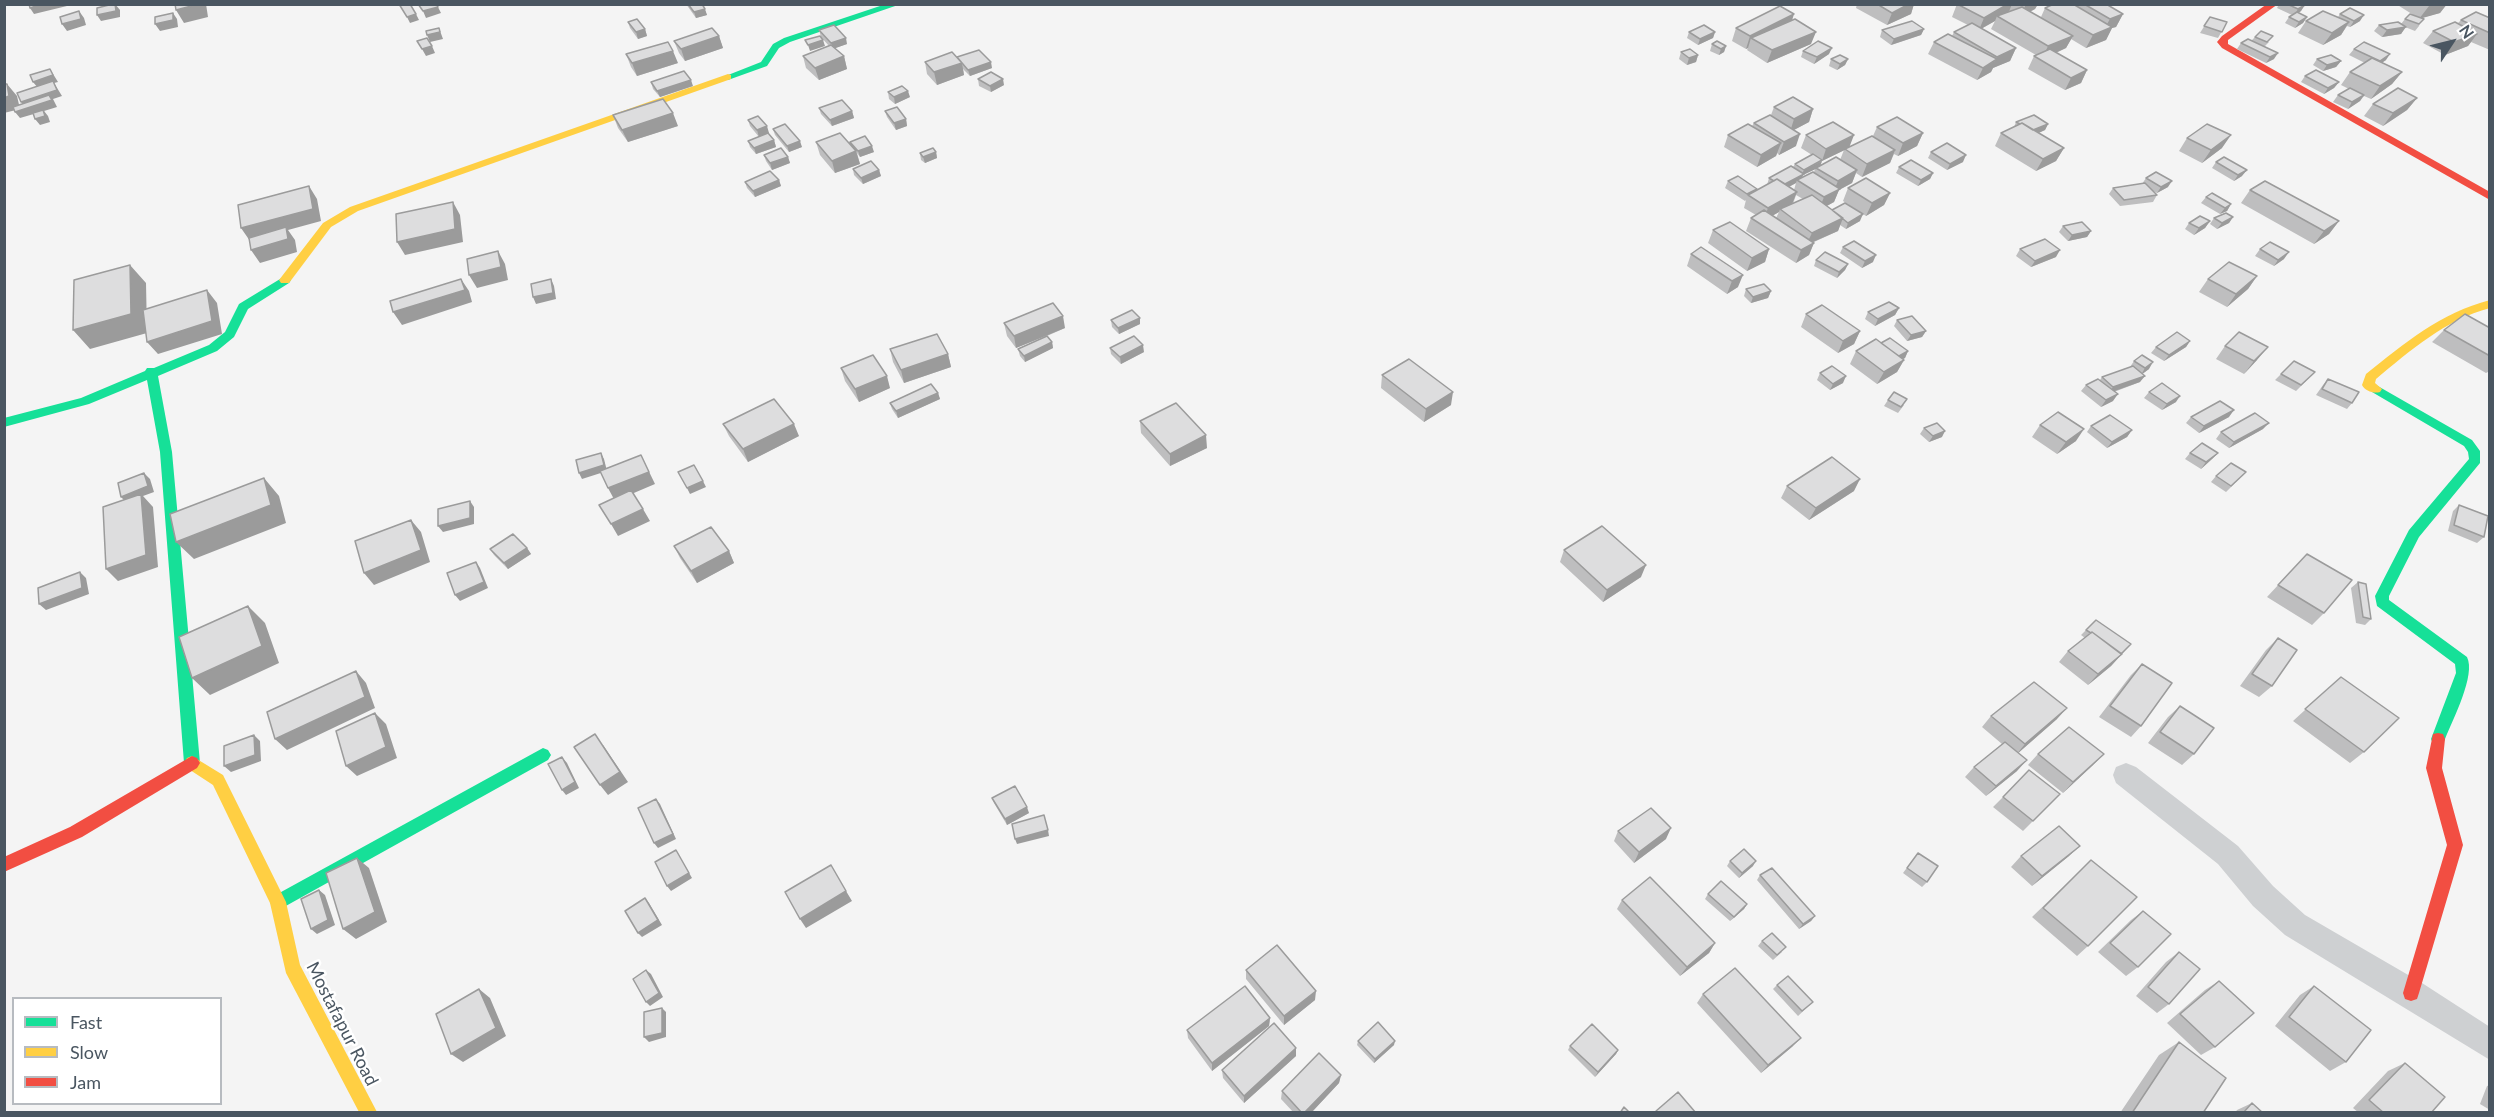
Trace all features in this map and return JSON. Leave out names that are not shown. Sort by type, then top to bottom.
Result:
[{"type":"street","points":[[4,423],[85,401],[151,371],[213,348],[230,334],[243,307],[285,281],[327,225],[354,208],[764,64],[776,46],[787,40],[897,4]]},
{"type":"street","points":[[2274,4],[2225,38],[2222,42],[2224,46],[2490,197]]},
{"type":"street","points":[[2411,993],[2454,852],[2455,845],[2434,768],[2435,747],[2463,674],[2462,661],[2382,602],[2382,596],[2414,534],[2475,460],[2474,451],[2468,443],[2368,385],[2370,377],[2455,314],[2474,305],[2490,304]]},
{"type":"street","points":[[4,865],[76,832],[192,763],[166,452],[151,371]]},
{"type":"street","points":[[278,902],[543,755]]},
{"type":"street","name":"Mostafapur Road","points":[[192,763],[218,780],[278,902],[292,967],[368,1113]]},
{"type":"street","points":[[2126,775],[2228,855],[2263,896],[2295,925],[2411,993],[2490,1045]]},
{"type":"building","points":[[29,4],[42,4],[30,8]]},
{"type":"building","points":[[115,4],[116,11],[97,15],[97,8]]},
{"type":"building","points":[[175,4],[199,4],[176,10]]},
{"type":"building","points":[[399,4],[410,4],[416,14],[407,17]]},
{"type":"building","points":[[418,4],[436,4],[438,7],[423,11]]},
{"type":"building","points":[[688,4],[702,4],[705,9],[694,12]]},
{"type":"building","points":[[1877,4],[1909,4],[1892,13]]},
{"type":"building","points":[[1957,4],[2008,4],[1984,18]]},
{"type":"building","points":[[2054,4],[2073,4],[2112,27],[2093,35],[2045,8]]},
{"type":"building","points":[[2084,4],[2106,4],[2123,14],[2110,19]]},
{"type":"building","points":[[2287,4],[2304,4],[2305,5],[2298,9]]},
{"type":"building","points":[[1780,6],[1794,14],[1750,36],[1736,28]]},
{"type":"building","points":[[2022,7],[2073,36],[2048,46],[1997,16]]},
{"type":"building","points":[[2350,8],[2364,15],[2354,21],[2340,14]]},
{"type":"building","points":[[79,11],[81,19],[62,24],[60,17]]},
{"type":"building","points":[[2323,11],[2349,22],[2332,33],[2306,21]]},
{"type":"building","points":[[2297,12],[2307,17],[2299,22],[2289,17]]},
{"type":"building","points":[[2476,12],[2490,18],[2490,33],[2461,20]]},
{"type":"building","points":[[173,13],[173,20],[155,24],[155,17]]},
{"type":"building","points":[[2410,14],[2424,19],[2419,24],[2405,19]]},
{"type":"building","points":[[2210,17],[2227,22],[2222,32],[2204,26]]},
{"type":"building","points":[[637,19],[645,29],[636,32],[628,22]]},
{"type":"building","points":[[1795,19],[1816,32],[1772,50],[1751,38]]},
{"type":"building","points":[[1912,21],[1924,29],[1894,39],[1882,30]]},
{"type":"building","points":[[2398,22],[2406,27],[2387,30],[2379,25]]},
{"type":"building","points":[[2455,22],[2477,34],[2454,42],[2433,31]]},
{"type":"building","points":[[1972,23],[2016,48],[1997,57],[1954,32]]},
{"type":"building","points":[[834,25],[846,38],[831,43],[819,30]]},
{"type":"building","points":[[1704,25],[1715,32],[1700,39],[1689,32]]},
{"type":"building","points":[[439,28],[440,32],[427,35],[426,31]]},
{"type":"building","points":[[712,28],[719,36],[681,49],[674,41]]},
{"type":"building","points":[[2261,31],[2273,36],[2267,42],[2255,37]]},
{"type":"building","points":[[1948,34],[1997,59],[1983,68],[1934,42]]},
{"type":"building","points":[[820,36],[823,40],[808,45],[805,40]]},
{"type":"building","points":[[427,38],[432,46],[422,49],[417,41]]},
{"type":"building","points":[[2248,39],[2278,53],[2270,57],[2241,43]]},
{"type":"building","points":[[1717,41],[1726,46],[1721,49],[1712,44]]},
{"type":"building","points":[[1818,41],[1832,48],[1817,57],[1803,51]]},
{"type":"building","points":[[668,42],[673,51],[632,63],[626,54]]},
{"type":"building","points":[[2364,42],[2390,54],[2380,61],[2354,49]]},
{"type":"building","points":[[831,45],[844,56],[815,68],[803,56]]},
{"type":"building","points":[[1690,49],[1698,55],[1689,58],[1681,52]]},
{"type":"building","points":[[2050,49],[2087,70],[2071,78],[2034,56]]},
{"type":"building","points":[[979,50],[991,62],[968,70],[957,57]]},
{"type":"building","points":[[952,52],[962,63],[934,72],[925,62]]},
{"type":"building","points":[[1840,55],[1848,59],[1840,64],[1831,59]]},
{"type":"building","points":[[2331,55],[2341,61],[2327,65],[2317,59]]},
{"type":"building","points":[[2372,58],[2402,72],[2380,86],[2350,72]]},
{"type":"building","points":[[50,69],[53,75],[33,82],[30,75]]},
{"type":"building","points":[[2316,70],[2339,82],[2328,88],[2305,76]]},
{"type":"building","points":[[684,71],[691,80],[657,91],[651,82]]},
{"type":"building","points":[[991,72],[1003,79],[990,86],[978,79]]},
{"type":"building","points":[[53,81],[57,90],[21,102],[17,93]]},
{"type":"building","points":[[4,84],[7,84],[9,96],[4,98]]},
{"type":"building","points":[[902,86],[908,91],[894,97],[888,92]]},
{"type":"building","points":[[2350,88],[2364,95],[2352,102],[2338,95]]},
{"type":"building","points":[[2398,88],[2417,98],[2393,113],[2373,104]]},
{"type":"building","points":[[49,95],[52,100],[15,112],[13,107]]},
{"type":"building","points":[[1793,97],[1813,109],[1794,119],[1774,107]]},
{"type":"building","points":[[663,99],[673,113],[622,130],[613,115]]},
{"type":"building","points":[[842,100],[852,111],[830,120],[819,108]]},
{"type":"building","points":[[897,107],[906,119],[894,123],[885,111]]},
{"type":"building","points":[[43,110],[45,116],[35,119],[33,113]]},
{"type":"building","points":[[1770,115],[1800,134],[1784,142],[1754,123]]},
{"type":"building","points":[[2034,115],[2048,124],[2033,130],[2016,122]]},
{"type":"building","points":[[758,116],[767,126],[757,130],[748,120]]},
{"type":"building","points":[[1897,117],[1923,133],[1903,143],[1877,127]]},
{"type":"building","points":[[1833,122],[1854,135],[1826,149],[1806,135]]},
{"type":"building","points":[[2022,123],[2064,148],[2043,159],[2001,133]]},
{"type":"building","points":[[785,124],[800,141],[787,146],[773,129]]},
{"type":"building","points":[[1748,124],[1781,143],[1761,155],[1728,135]]},
{"type":"building","points":[[2207,124],[2231,135],[2211,150],[2187,138]]},
{"type":"building","points":[[768,133],[774,140],[754,148],[748,141]]},
{"type":"building","points":[[840,133],[856,151],[832,161],[816,142]]},
{"type":"building","points":[[865,136],[872,146],[858,151],[850,142]]},
{"type":"building","points":[[1872,136],[1895,150],[1867,164],[1845,149]]},
{"type":"building","points":[[1947,143],[1966,155],[1950,164],[1931,152]]},
{"type":"building","points":[[781,148],[788,157],[770,163],[764,155]]},
{"type":"building","points":[[933,148],[936,152],[923,157],[920,153]]},
{"type":"building","points":[[1813,154],[1822,160],[1804,170],[1795,164]]},
{"type":"building","points":[[1836,157],[1857,170],[1838,181],[1816,168]]},
{"type":"building","points":[[2224,157],[2247,170],[2238,175],[2216,162]]},
{"type":"building","points":[[1911,160],[1933,173],[1921,180],[1899,167]]},
{"type":"building","points":[[871,161],[879,170],[861,178],[853,169]]},
{"type":"building","points":[[1791,166],[1804,174],[1785,184],[1777,179],[1774,181],[1769,178]]},
{"type":"building","points":[[770,171],[779,180],[753,191],[745,182]]},
{"type":"building","points":[[1813,172],[1840,189],[1824,197],[1797,180]]},
{"type":"building","points":[[2156,172],[2172,181],[2161,187],[2146,178]]},
{"type":"building","points":[[1738,176],[1757,189],[1747,194],[1728,181]]},
{"type":"building","points":[[1866,178],[1890,193],[1872,203],[1848,188]]},
{"type":"building","points":[[1777,179],[1797,192],[1768,208],[1748,195]]},
{"type":"building","points":[[2265,181],[2339,221],[2324,231],[2250,190]]},
{"type":"building","points":[[2145,183],[2157,195],[2124,200],[2113,188]]},
{"type":"building","points":[[309,186],[313,209],[241,228],[238,205]]},
{"type":"building","points":[[2212,193],[2231,204],[2225,208],[2206,197]]},
{"type":"building","points":[[1812,195],[1843,218],[1812,233],[1780,209]]},
{"type":"building","points":[[453,202],[455,229],[397,242],[396,214]]},
{"type":"building","points":[[1845,203],[1863,214],[1848,223],[1832,210]]},
{"type":"building","points":[[1764,210],[1814,243],[1801,250],[1751,218]]},
{"type":"building","points":[[2226,213],[2233,217],[2222,223],[2214,218]]},
{"type":"building","points":[[2200,216],[2210,221],[2199,228],[2189,223]]},
{"type":"building","points":[[1730,222],[1769,249],[1752,258],[1713,230]]},
{"type":"building","points":[[2082,222],[2091,231],[2072,235],[2063,226]]},
{"type":"building","points":[[286,227],[288,239],[251,250],[249,238]]},
{"type":"building","points":[[2045,239],[2060,250],[2035,261],[2020,249]]},
{"type":"building","points":[[1854,241],[1876,255],[1865,261],[1843,247]]},
{"type":"building","points":[[2270,242],[2289,252],[2278,260],[2260,249]]},
{"type":"building","points":[[1701,247],[1743,275],[1732,281],[1691,254]]},
{"type":"building","points":[[498,251],[501,267],[469,275],[467,259]]},
{"type":"building","points":[[1825,252],[1848,264],[1839,272],[1816,260]]},
{"type":"building","points":[[2229,262],[2257,276],[2236,294],[2208,279]]},
{"type":"building","points":[[130,265],[131,314],[73,330],[74,280]]},
{"type":"building","points":[[461,279],[465,290],[393,312],[390,301]]},
{"type":"building","points":[[551,279],[553,293],[533,297],[531,284]]},
{"type":"building","points":[[1764,284],[1771,291],[1753,297],[1746,289]]},
{"type":"building","points":[[207,290],[212,321],[147,342],[143,310]]},
{"type":"building","points":[[1889,302],[1899,308],[1878,319],[1868,312]]},
{"type":"building","points":[[1053,303],[1063,316],[1014,336],[1004,323]]},
{"type":"building","points":[[1822,305],[1860,331],[1843,341],[1806,314]]},
{"type":"building","points":[[1132,310],[1140,318],[1118,328],[1111,320]]},
{"type":"building","points":[[2465,314],[2490,328],[2490,356],[2444,330]]},
{"type":"building","points":[[1912,316],[1926,331],[1911,335],[1897,320]]},
{"type":"building","points":[[2177,332],[2190,341],[2169,355],[2156,347]]},
{"type":"building","points":[[2239,332],[2268,347],[2254,361],[2225,346]]},
{"type":"building","points":[[937,334],[948,354],[901,370],[890,349]]},
{"type":"building","points":[[1047,336],[1052,342],[1024,356],[1018,349]]},
{"type":"building","points":[[1134,336],[1143,345],[1120,357],[1110,348]]},
{"type":"building","points":[[1890,338],[1908,351],[1899,356],[1881,343]]},
{"type":"building","points":[[1876,339],[1904,360],[1884,372],[1856,351]]},
{"type":"building","points":[[873,355],[887,376],[855,389],[841,368]]},
{"type":"building","points":[[2142,355],[2153,362],[2145,368],[2134,361]]},
{"type":"building","points":[[1409,359],[1453,392],[1426,409],[1382,375]]},
{"type":"building","points":[[2294,361],[2315,372],[2301,385],[2281,374]]},
{"type":"building","points":[[1832,366],[1846,376],[1833,384],[1820,373]]},
{"type":"building","points":[[2133,366],[2145,376],[2113,387],[2102,377]]},
{"type":"building","points":[[2098,379],[2118,394],[2106,400],[2086,385]]},
{"type":"building","points":[[2328,379],[2359,392],[2352,403],[2322,389]]},
{"type":"building","points":[[2162,383],[2180,396],[2167,404],[2149,392]]},
{"type":"building","points":[[931,384],[938,393],[896,411],[890,403]]},
{"type":"building","points":[[1894,392],[1907,399],[1901,407],[1888,400]]},
{"type":"building","points":[[774,399],[794,424],[743,449],[723,424]]},
{"type":"building","points":[[2220,401],[2234,410],[2204,426],[2191,417]]},
{"type":"building","points":[[1176,403],[1206,435],[1170,454],[1140,421]]},
{"type":"building","points":[[2058,412],[2084,429],[2066,442],[2040,425]]},
{"type":"building","points":[[2255,413],[2269,423],[2234,442],[2221,432]]},
{"type":"building","points":[[2110,415],[2132,430],[2112,442],[2091,426]]},
{"type":"building","points":[[1937,423],[1945,431],[1933,436],[1924,428]]},
{"type":"building","points":[[2202,443],[2218,453],[2206,462],[2190,453]]},
{"type":"building","points":[[601,453],[604,465],[579,473],[576,460]]},
{"type":"building","points":[[641,455],[649,472],[608,488],[600,471]]},
{"type":"building","points":[[1832,457],[1860,479],[1816,508],[1787,486]]},
{"type":"building","points":[[2231,463],[2246,472],[2231,486],[2216,476]]},
{"type":"building","points":[[694,465],[703,481],[687,488],[678,472]]},
{"type":"building","points":[[144,473],[148,486],[121,497],[118,483]]},
{"type":"building","points":[[264,478],[271,505],[176,542],[170,514]]},
{"type":"building","points":[[631,490],[643,509],[611,524],[599,505]]},
{"type":"building","points":[[141,494],[146,555],[106,569],[103,507]]},
{"type":"building","points":[[470,501],[470,518],[438,526],[438,509]]},
{"type":"building","points":[[2459,505],[2488,516],[2484,537],[2454,525]]},
{"type":"building","points":[[411,520],[421,550],[364,573],[355,541]]},
{"type":"building","points":[[1602,526],[1646,565],[1607,590],[1564,550]]},
{"type":"building","points":[[711,527],[729,551],[691,571],[674,546]]},
{"type":"building","points":[[513,534],[527,548],[504,563],[490,549]]},
{"type":"building","points":[[2307,554],[2352,580],[2324,613],[2278,585]]},
{"type":"building","points":[[476,562],[484,582],[455,595],[447,573]]},
{"type":"building","points":[[80,572],[82,588],[39,604],[38,588]]},
{"type":"building","points":[[2358,582],[2366,584],[2371,619],[2363,617]]},
{"type":"building","points":[[248,606],[262,646],[192,678],[179,637]]},
{"type":"building","points":[[2096,620],[2131,644],[2121,654],[2086,630]]},
{"type":"building","points":[[2092,632],[2122,654],[2098,674],[2068,651]]},
{"type":"building","points":[[2278,638],[2297,650],[2272,686],[2252,674]]},
{"type":"building","points":[[2142,664],[2172,683],[2141,726],[2110,706]]},
{"type":"building","points":[[356,671],[365,697],[275,739],[267,712]]},
{"type":"building","points":[[2341,677],[2399,718],[2364,752],[2305,709]]},
{"type":"building","points":[[2034,682],[2067,708],[2025,744],[1991,716]]},
{"type":"building","points":[[2180,706],[2214,728],[2194,754],[2160,732]]},
{"type":"building","points":[[375,713],[386,747],[346,766],[336,731]]},
{"type":"building","points":[[2069,727],[2104,754],[2073,782],[2038,754]]},
{"type":"building","points":[[595,734],[620,772],[600,785],[574,747]]},
{"type":"building","points":[[254,735],[255,755],[224,766],[224,746]]},
{"type":"building","points":[[2005,742],[2027,760],[1996,786],[1974,767]]},
{"type":"building","points":[[562,757],[575,782],[562,790],[548,764]]},
{"type":"building","points":[[2029,770],[2060,794],[2033,821],[2003,797]]},
{"type":"building","points":[[1015,786],[1027,807],[1005,819],[992,798]]},
{"type":"building","points":[[656,799],[673,834],[654,843],[638,808]]},
{"type":"building","points":[[1651,808],[1671,828],[1639,852],[1618,831]]},
{"type":"building","points":[[1044,815],[1048,830],[1015,839],[1012,824]]},
{"type":"building","points":[[2059,826],[2080,846],[2042,876],[2021,856]]},
{"type":"building","points":[[1744,849],[1756,861],[1742,873],[1730,861]]},
{"type":"building","points":[[676,850],[689,873],[667,886],[655,862]]},
{"type":"building","points":[[1918,853],[1938,866],[1927,882],[1907,868]]},
{"type":"building","points":[[357,858],[375,912],[343,929],[326,873]]},
{"type":"building","points":[[2091,860],[2137,897],[2088,946],[2043,908]]},
{"type":"building","points":[[831,865],[846,891],[800,919],[785,892]]},
{"type":"building","points":[[1772,868],[1815,916],[1803,924],[1760,875]]},
{"type":"building","points":[[1650,877],[1715,943],[1687,967],[1622,900]]},
{"type":"building","points":[[1721,881],[1747,904],[1734,917],[1708,894]]},
{"type":"building","points":[[319,890],[328,920],[311,929],[301,899]]},
{"type":"building","points":[[645,898],[658,920],[638,933],[625,911]]},
{"type":"building","points":[[2143,911],[2171,934],[2138,967],[2110,943]]},
{"type":"building","points":[[1772,933],[1786,947],[1777,955],[1762,941]]},
{"type":"building","points":[[1277,945],[1316,991],[1284,1016],[1246,970]]},
{"type":"building","points":[[2179,952],[2200,969],[2169,1004],[2148,987]]},
{"type":"building","points":[[1735,968],[1801,1038],[1768,1065],[1703,994]]},
{"type":"building","points":[[646,970],[659,993],[646,1002],[633,979]]},
{"type":"building","points":[[1788,976],[1813,1002],[1802,1011],[1777,985]]},
{"type":"building","points":[[2219,981],[2254,1013],[2215,1047],[2180,1014]]},
{"type":"building","points":[[1245,986],[1270,1018],[1212,1063],[1187,1030]]},
{"type":"building","points":[[2314,986],[2371,1030],[2346,1062],[2289,1017]]},
{"type":"building","points":[[479,989],[496,1028],[451,1054],[436,1014]]},
{"type":"building","points":[[662,1008],[662,1033],[644,1037],[644,1012]]},
{"type":"building","points":[[1378,1022],[1395,1041],[1375,1059],[1358,1041]]},
{"type":"building","points":[[1274,1023],[1296,1048],[1244,1096],[1222,1070]]},
{"type":"building","points":[[1592,1024],[1618,1050],[1598,1072],[1570,1046]]},
{"type":"building","points":[[2179,1042],[2226,1078],[2203,1113],[2132,1113]]},
{"type":"building","points":[[1319,1053],[1341,1075],[1302,1113],[1282,1091]]},
{"type":"building","points":[[2405,1063],[2445,1097],[2431,1113],[2384,1113],[2369,1100]]},
{"type":"building","points":[[1678,1092],[1696,1113],[1657,1113],[1656,1111]]},
{"type":"building","points":[[2252,1103],[2263,1113],[2243,1113]]},
{"type":"building","points":[[1624,1107],[1630,1113],[1620,1113]]},
{"type":"traffic: fast","points":[[728,77],[764,64],[776,46],[787,40],[897,4]]},
{"type":"traffic: fast","points":[[4,423],[85,401],[213,348],[230,334],[243,307],[285,280]]},
{"type":"traffic: fast","points":[[151,371],[166,452],[192,763]]},
{"type":"traffic: fast","points":[[2376,389],[2468,443],[2474,451],[2475,460],[2414,534],[2382,596],[2382,602],[2462,661],[2463,673],[2438,739]]},
{"type":"traffic: fast","points":[[278,902],[543,755]]},
{"type":"traffic: slow","points":[[285,280],[327,225],[354,209],[728,77]]},
{"type":"traffic: slow","points":[[2376,389],[2368,385],[2370,377],[2426,333],[2456,315],[2490,304]]},
{"type":"traffic: slow","points":[[192,763],[218,780],[278,902],[292,967],[368,1112]]},
{"type":"traffic: jam","points":[[2274,4],[2225,38],[2222,42],[2225,46],[2490,197]]},
{"type":"traffic: jam","points":[[2411,993],[2455,845],[2434,768],[2438,739]]},
{"type":"traffic: jam","points":[[4,865],[76,832],[192,763]]}]
